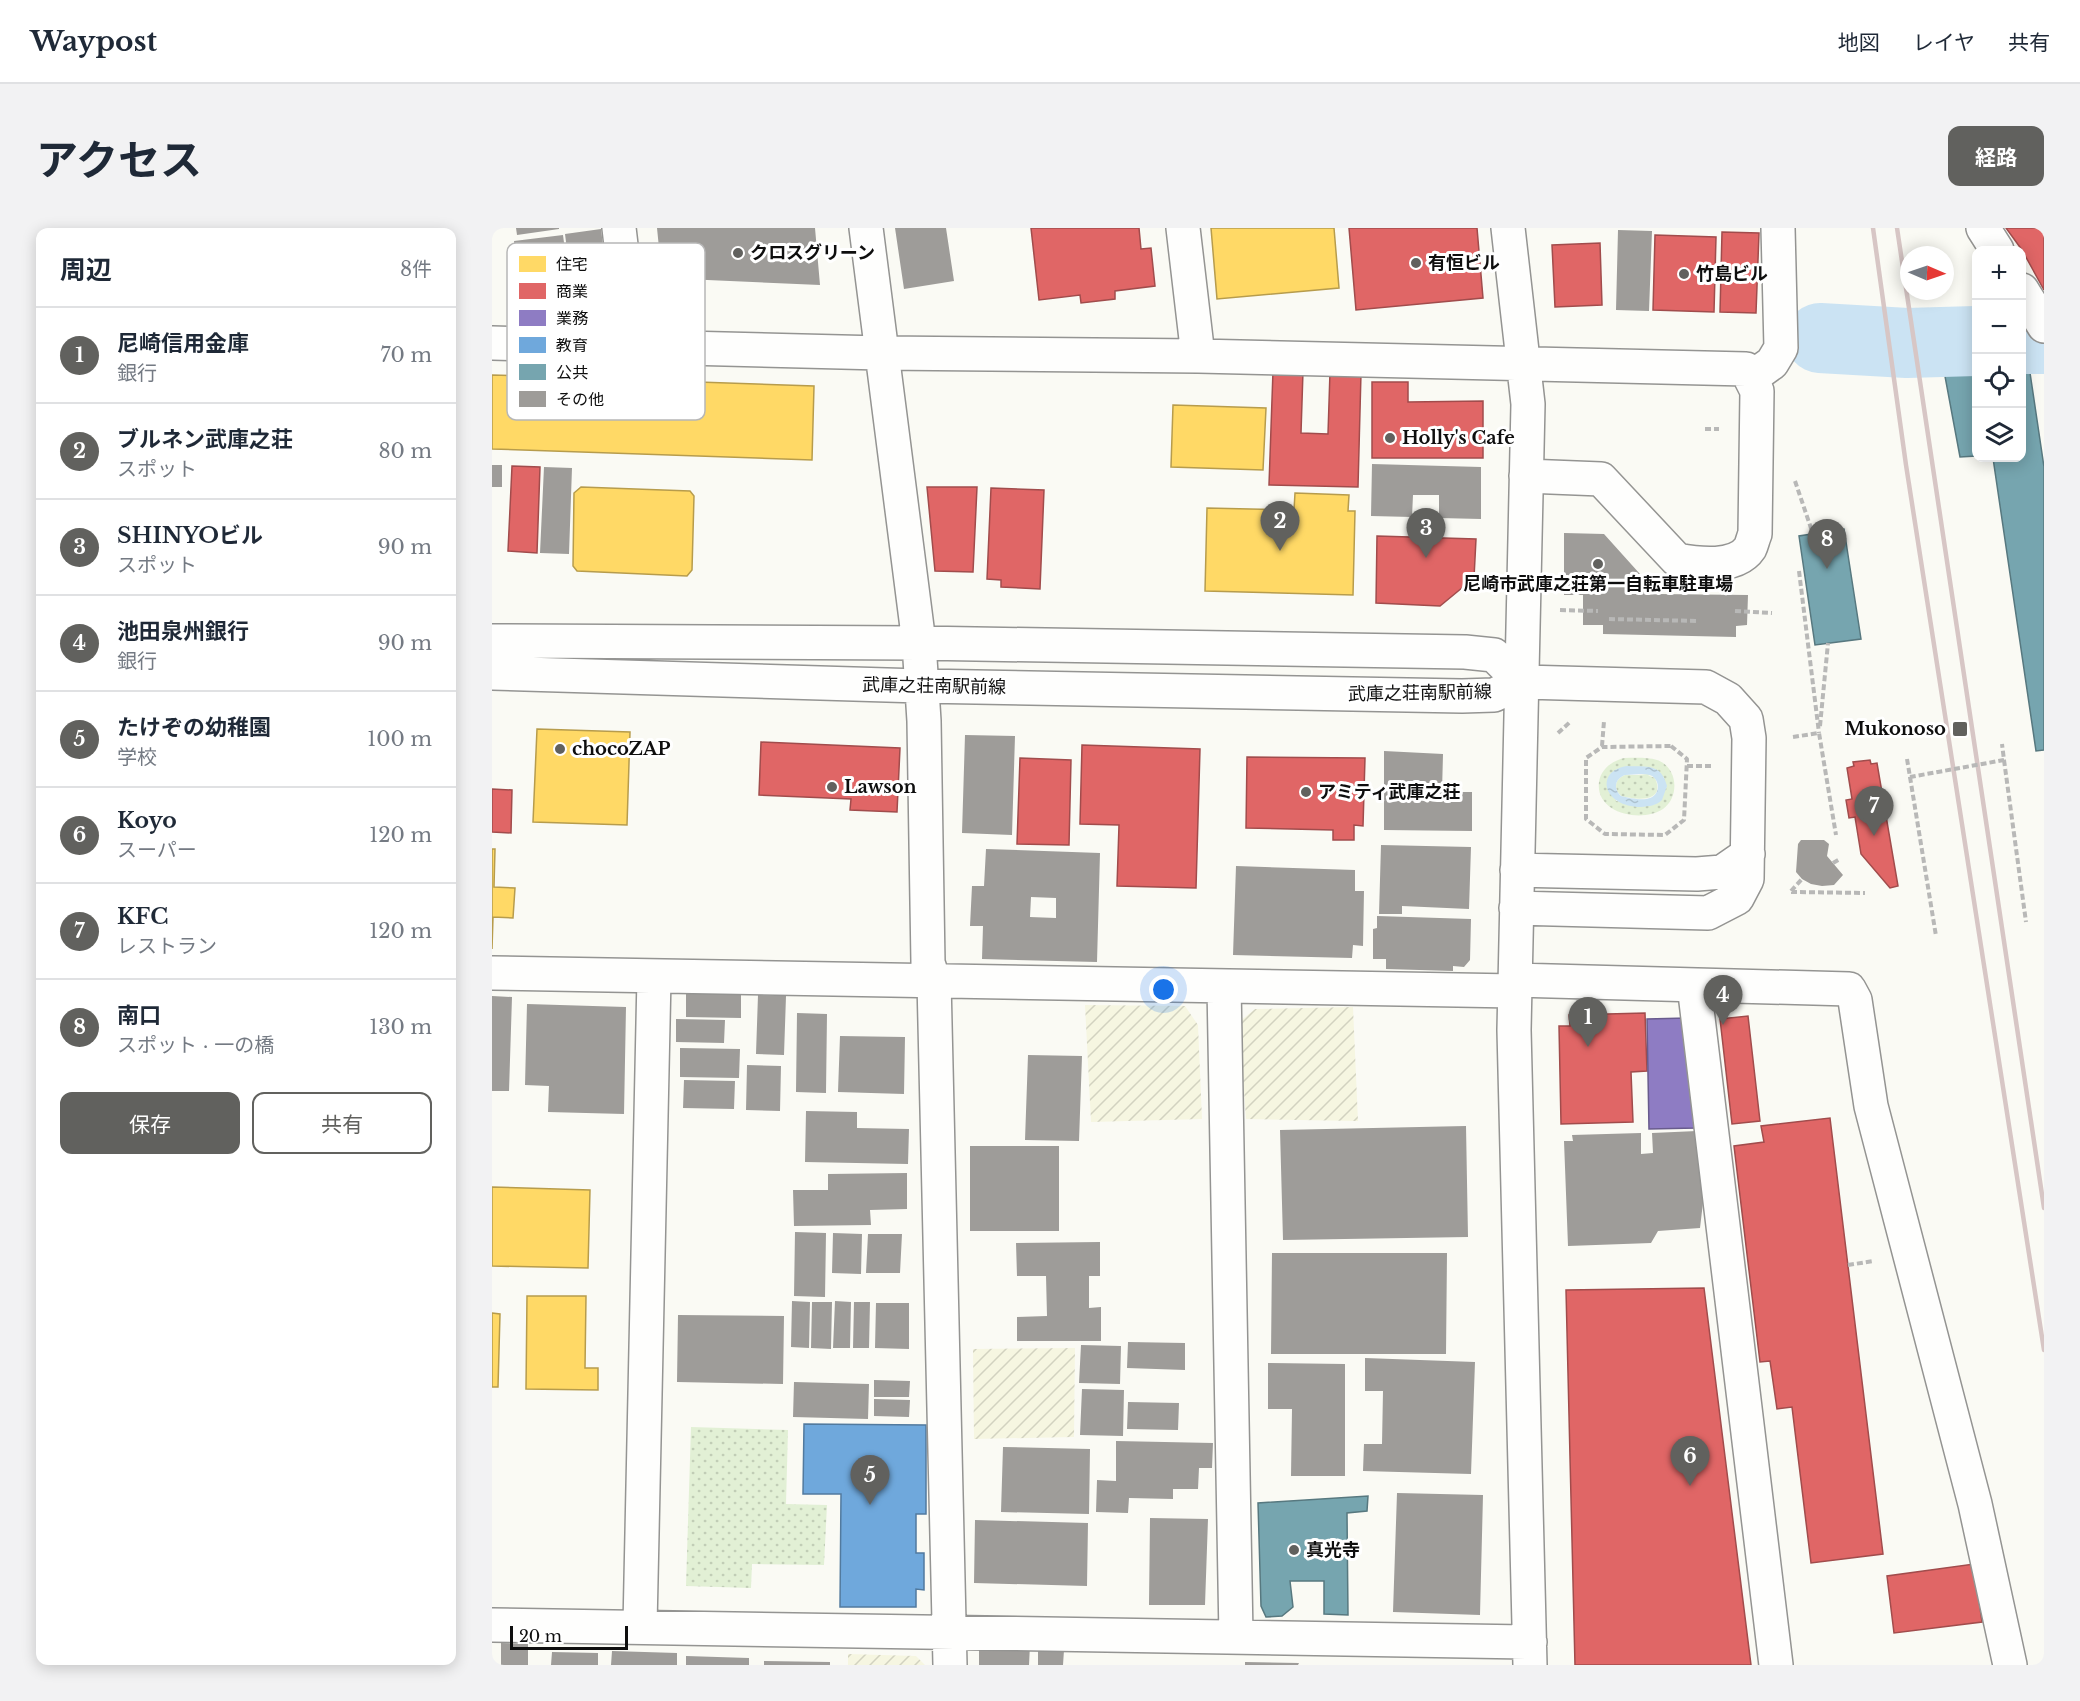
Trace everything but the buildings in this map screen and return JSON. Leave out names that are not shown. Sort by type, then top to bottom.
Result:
[{"type":"street","points":[[619,228],[621,243]]},
{"type":"street","points":[[866,228],[919,643],[924,721],[928,963],[934,981],[950,1665]]},
{"type":"street","points":[[1183,228],[1198,356]]},
{"type":"street","points":[[492,1625],[1236,1636],[1530,1653],[1515,986],[1527,404],[1508,228]]},
{"type":"street","points":[[1751,378],[1772,363],[1781,348],[1778,228]]},
{"type":"street","points":[[1983,228],[1994,246]]},
{"type":"street","points":[[2026,297],[2042,324]]},
{"type":"street","points":[[492,343],[507,343]]},
{"type":"street","points":[[705,349],[1198,356],[1746,369],[1757,391],[1755,534],[1750,548],[1738,558],[1723,563],[1677,560],[1600,479],[1526,476]]},
{"type":"street","name":"武庫之荘南駅前線","points":[[492,641],[919,643],[1465,652],[1494,656],[1521,682],[1494,695],[1462,696],[920,686],[492,673]]},
{"type":"street","points":[[1516,908],[1708,913],[1737,898],[1747,879],[1748,854],[1749,738],[1746,719],[1728,699],[1706,687],[1521,682]]},
{"type":"street","points":[[1517,870],[1697,874],[1722,872],[1748,854]]},
{"type":"street","points":[[492,973],[1224,986],[1694,985],[1849,989],[1855,1000],[1871,1106],[1970,1483],[2010,1665]]},
{"type":"street","points":[[640,1626],[654,977]]},
{"type":"street","points":[[1694,985],[1776,1665]]},
{"type":"street","points":[[1224,986],[1236,1636]]},
{"type":"path","points":[[1705,429],[1726,429]]},
{"type":"path","points":[[1794,480],[1813,534]]},
{"type":"path","points":[[1799,571],[1819,733],[1836,835]]},
{"type":"path","points":[[1554,610],[1598,611]]},
{"type":"path","points":[[1735,611],[1772,613]]},
{"type":"path","points":[[1610,619],[1698,621]]},
{"type":"path","points":[[1819,733],[1828,643]]},
{"type":"path","points":[[1793,737],[1819,733]]},
{"type":"path","points":[[2002,744],[2026,922]]},
{"type":"path","points":[[1671,746],[1688,759],[1684,820],[1665,835],[1655,835],[1605,834],[1586,819],[1586,758],[1602,747],[1671,746]]},
{"type":"path","points":[[1907,759],[1936,936]]},
{"type":"path","points":[[1910,777],[2004,760]]},
{"type":"path","points":[[1833,863],[1840,859]]},
{"type":"path","points":[[1802,879],[1791,892],[1865,893]]},
{"type":"path","points":[[1848,1265],[1877,1261]]},
{"type":"green space","points":[[1649,758],[1657,760],[1669,769],[1673,775],[1674,790],[1668,804],[1663,809],[1644,815],[1632,815],[1622,813],[1604,802],[1600,793],[1600,777],[1611,763],[1620,759]],"holes":[[[1613,771],[1664,777],[1654,805],[1616,801]]]},
{"type":"green space","points":[[1625,775],[1647,775],[1655,778],[1656,792],[1653,796],[1641,799],[1621,796],[1616,784]]},
{"type":"green space","points":[[1085,1005],[1185,1006],[1198,1025],[1202,1119],[1091,1122]]},
{"type":"green space","points":[[1353,1007],[1358,1121],[1246,1119],[1239,1022],[1255,1009]]},
{"type":"green space","points":[[1075,1348],[1074,1437],[974,1439],[973,1349]]},
{"type":"green space","points":[[691,1427],[788,1430],[786,1504],[827,1505],[824,1565],[752,1564],[751,1588],[686,1586]]},
{"type":"green space","points":[[848,1654],[916,1656],[925,1665],[848,1665]]},
{"type":"water","points":[[1627,766],[1657,770],[1661,773],[1667,786],[1662,800],[1655,805],[1641,807],[1618,801],[1607,788],[1610,775],[1617,769]],"holes":[[[1625,775],[1650,775],[1656,780],[1658,786],[1656,793],[1644,799],[1621,796],[1616,784]]]},
{"type":"waterway","points":[[1820,338],[1907,343],[1972,341]]},
{"type":"waterway","points":[[2026,339],[2044,339]]},
{"type":"railway","points":[[1873,228],[1906,465],[2044,1350]]},
{"type":"railway","points":[[1897,228],[2044,1208]]},
{"type":"place","name":"クロスグリーン","points":[[738,253]]},
{"type":"place","name":"有恒ビル","points":[[1416,263]]},
{"type":"place","name":"竹島ビル","points":[[1684,274]]},
{"type":"place","name":"Holly's Cafe","points":[[1390,438]]},
{"type":"place","name":"ブルネン武庫之荘","points":[[1280,551]]},
{"type":"place","name":"SHINYOビル","points":[[1426,558]]},
{"type":"place","name":"尼崎市武庫之荘第一自転車駐車場","points":[[1598,564]]},
{"type":"place","name":"南口","points":[[1827,569]]},
{"type":"place","name":"Mukonoso","points":[[1960,729]]},
{"type":"place","name":"chocoZAP","points":[[560,749]]},
{"type":"place","name":"Lawson","points":[[832,787]]},
{"type":"place","name":"アミティ武庫之荘","points":[[1306,792]]},
{"type":"place","name":"KFC","points":[[1874,836]]},
{"type":"place","name":"池田泉州銀行","points":[[1723,1025]]},
{"type":"place","name":"尼崎信用金庫","points":[[1588,1047]]},
{"type":"place","name":"Koyo","points":[[1690,1486]]},
{"type":"place","name":"たけぞの幼稚園","points":[[870,1505]]},
{"type":"place","name":"真光寺","points":[[1294,1550]]}]
